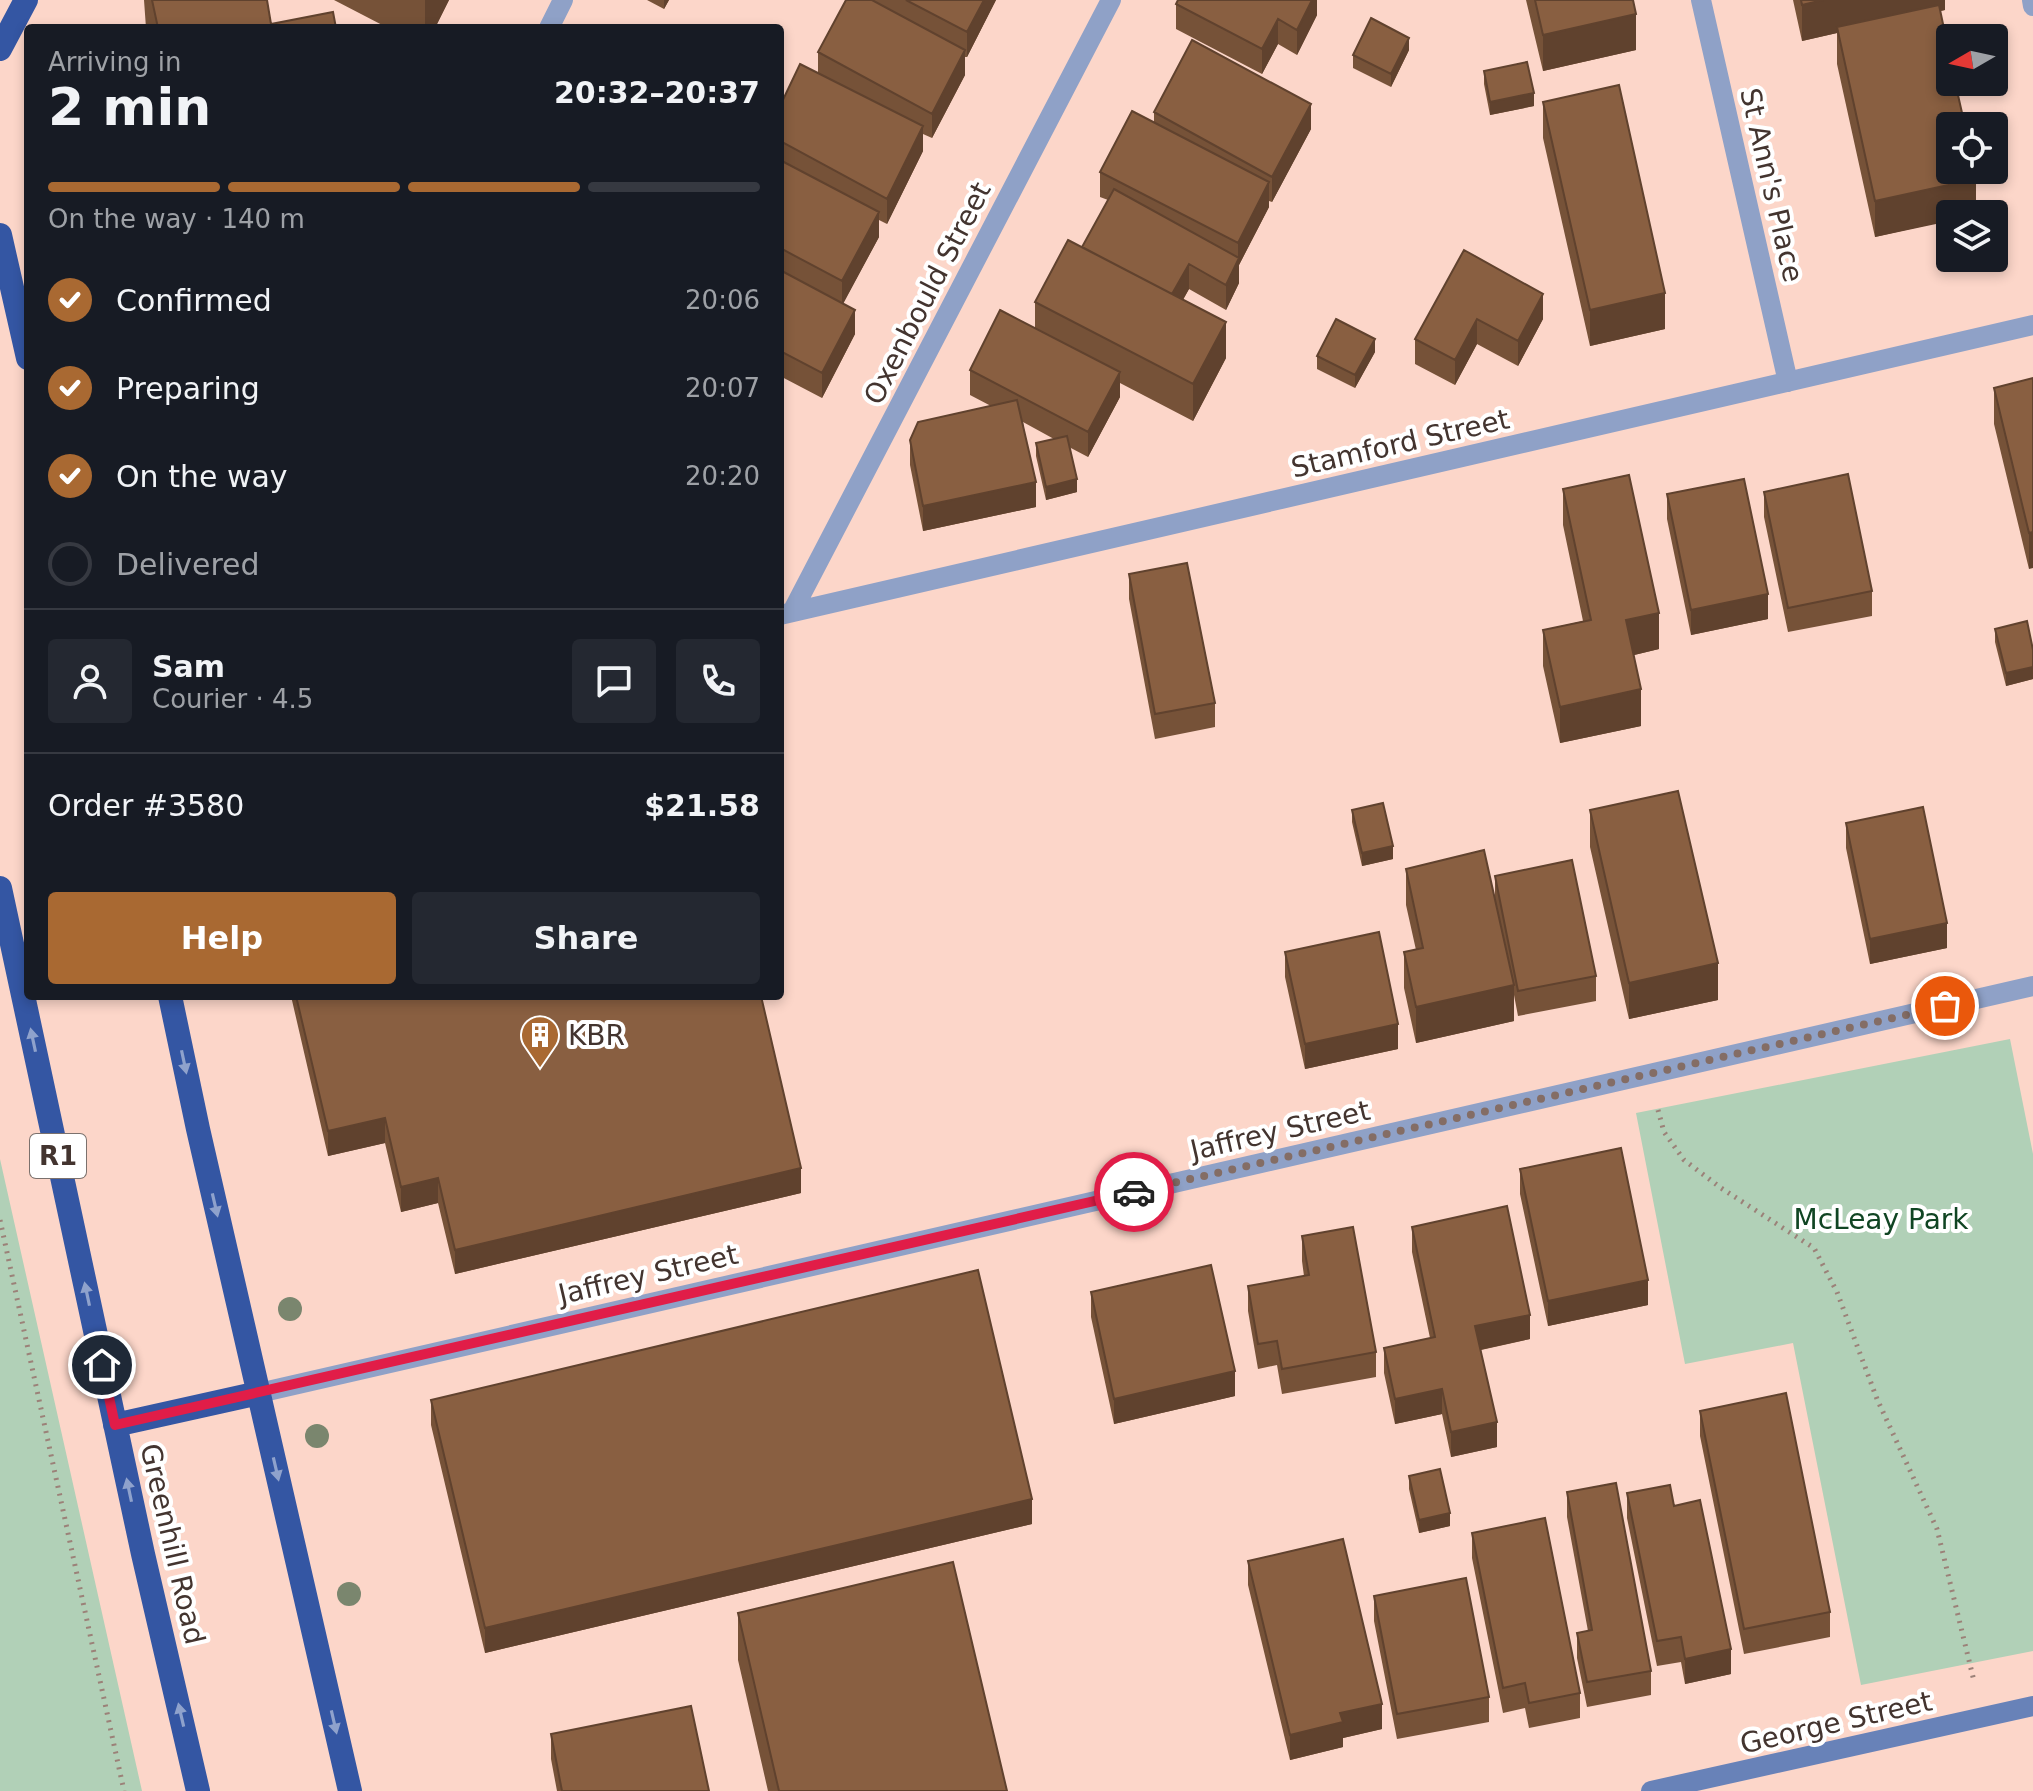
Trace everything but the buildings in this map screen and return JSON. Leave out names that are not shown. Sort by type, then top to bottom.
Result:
[{"type":"highway","points":[[0,49],[26,0]]},
{"type":"highway","points":[[0,235],[24,340]]},
{"type":"highway","name":"Greenhill Road","points":[[0,888],[115,1425],[198,1791]]},
{"type":"highway","points":[[171,1000],[350,1791]]},
{"type":"highway","points":[[115,1425],[259,1393]]},
{"type":"street","points":[[551,24],[563,0]]},
{"type":"street","name":"Oxenbould Street","points":[[786,614],[1111,0]]},
{"type":"street","name":"St Ann's Place","points":[[1701,0],[1788,382]]},
{"type":"street","points":[[2032,0],[2033,6]]},
{"type":"street","name":"Stamford Street","points":[[786,614],[2033,325]]},
{"type":"street","name":"Jaffrey Street","points":[[259,1393],[2033,986]]},
{"type":"street","name":"George Street","points":[[1651,1791],[2033,1706]]},
{"type":"path","points":[[1650,1074],[1664,1132],[1684,1160],[1721,1188],[1814,1248],[1820,1259],[1837,1292],[1877,1399],[1937,1529],[1983,1717]]},
{"type":"path","points":[[0,1220],[124,1791]]},
{"type":"green space","name":"McLeay Park","points":[[2010,1039],[2033,1154],[2033,1651],[1861,1685],[1793,1343],[1685,1364],[1636,1113]]},
{"type":"green space","points":[[0,1159],[142,1791],[0,1791]]},
{"type":"way so far","points":[[1134,1192],[1945,1006]]},
{"type":"place","name":"KBR","points":[[540,1069]]},
{"type":"route","points":[[102,1365],[115,1425],[1134,1192]]}]
